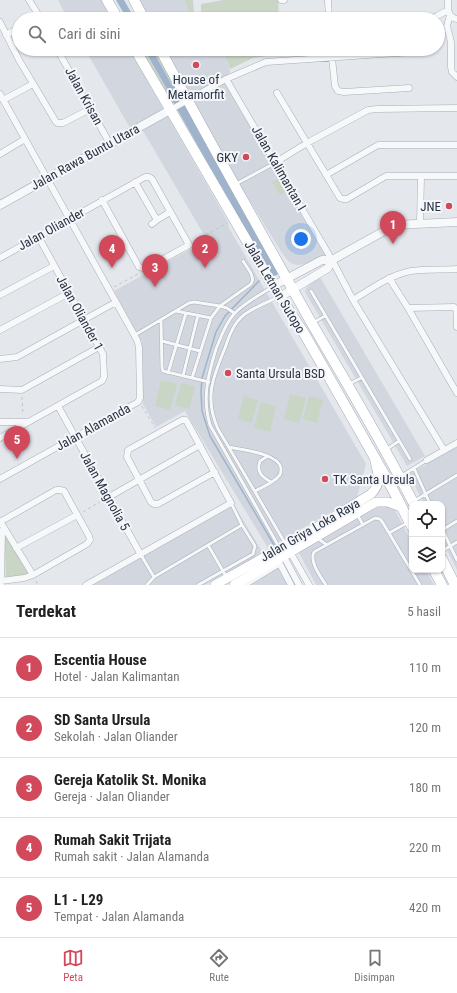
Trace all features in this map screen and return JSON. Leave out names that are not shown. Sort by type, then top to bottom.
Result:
[{"type":"main road","points":[[107,0],[114,12]]},
{"type":"main road","points":[[134,0],[140,12]]},
{"type":"main road","name":"Jalan Letnan Sutopo","points":[[139,56],[172,108],[273,286],[305,335],[392,488],[409,522]]},
{"type":"main road","name":"Jalan Letnan Sutopo","points":[[163,56],[185,102],[235,184],[312,323],[365,414],[412,501]]},
{"type":"main road","name":"Jalan Griya Loka Raya","points":[[234,585],[371,494],[377,486],[379,480],[375,458]]},
{"type":"main road","name":"Jalan Griya Loka Raya","points":[[215,585],[316,536],[376,502],[382,501],[401,507]]},
{"type":"main road","points":[[445,565],[455,585]]},
{"type":"main road","points":[[436,573],[442,585]]},
{"type":"street","points":[[29,0],[36,12]]},
{"type":"street","points":[[328,0],[329,12]]},
{"type":"street","points":[[448,0],[449,12],[447,26],[451,42],[451,67],[452,72],[457,77]]},
{"type":"street","points":[[449,12],[452,18],[457,19]]},
{"type":"street","points":[[445,13],[449,12]]},
{"type":"street","points":[[0,22],[12,47]]},
{"type":"street","points":[[6,36],[12,32]]},
{"type":"street","points":[[17,56],[58,124],[63,123],[90,109]]},
{"type":"street","name":"Jalan Krisan","points":[[61,56],[110,144]]},
{"type":"street","points":[[172,108],[226,79],[266,62],[345,56]]},
{"type":"street","points":[[332,57],[335,86],[338,91],[344,92],[409,88]]},
{"type":"street","name":"Jalan Kalimantan I","points":[[226,79],[276,162],[353,300],[444,450]]},
{"type":"street","points":[[2,97],[33,84]]},
{"type":"street","points":[[277,93],[340,198],[343,199],[383,177],[457,176]]},
{"type":"street","name":"Jalan Alamanda","points":[[0,479],[76,438],[139,400],[139,347],[135,335],[2,97]]},
{"type":"street","name":"Jalan Rawa Buntu Utara","points":[[0,205],[172,108]]},
{"type":"street","points":[[276,162],[306,143],[368,110],[457,108]]},
{"type":"street","points":[[0,154],[25,139]]},
{"type":"street","points":[[326,175],[378,145],[457,146]]},
{"type":"street","points":[[420,223],[421,176]]},
{"type":"street","name":"Jalan Oliander","points":[[0,258],[102,200],[146,177],[152,179],[189,245]]},
{"type":"street","points":[[135,182],[154,222],[170,212]]},
{"type":"street","points":[[102,200],[139,267],[145,269],[189,245]]},
{"type":"street","points":[[273,286],[322,260],[332,260],[390,227],[402,224],[457,222]]},
{"type":"street","name":"Jalan Oliander 1","points":[[0,438],[25,422],[58,406],[104,379],[104,358],[99,347],[38,236]]},
{"type":"street","points":[[280,297],[328,268],[332,260]]},
{"type":"street","points":[[0,295],[54,266]]},
{"type":"street","points":[[353,300],[389,278],[412,271],[457,269]]},
{"type":"street","points":[[389,278],[457,392]]},
{"type":"street","points":[[0,330],[69,293]]},
{"type":"street","points":[[0,359],[17,357],[116,302]]},
{"type":"street","points":[[408,308],[454,307],[457,311],[457,327]]},
{"type":"street","points":[[0,389],[22,390],[99,347]]},
{"type":"street","name":"Jalan Magnolia 5","points":[[58,406],[141,555]]},
{"type":"street","points":[[86,585],[141,555],[231,502],[215,472],[186,420],[182,420],[128,450],[126,457],[151,502],[154,504],[158,504],[215,472]]},
{"type":"street","name":"Jalan Oliander 1","points":[[0,422],[25,422]]},
{"type":"street","points":[[427,460],[457,443]]},
{"type":"street","points":[[109,497],[138,479],[200,445]]},
{"type":"street","points":[[4,528],[2,531],[1,583],[33,575],[87,544],[90,540],[89,536],[64,491],[56,490],[0,521],[33,575]]},
{"type":"street","points":[[16,548],[77,515]]},
{"type":"street","points":[[285,550],[299,585]]},
{"type":"street","points":[[285,550],[309,585]]},
{"type":"street","points":[[244,585],[280,564],[290,583],[282,585]]},
{"type":"lane","points":[[235,184],[276,162]]},
{"type":"lane","points":[[192,378],[211,318],[220,306],[253,281],[253,278],[243,261]]},
{"type":"lane","points":[[273,286],[233,312],[221,334],[206,381],[206,403],[210,425],[264,522],[285,550]]},
{"type":"lane","points":[[311,291],[410,459]]},
{"type":"lane","points":[[280,297],[245,314],[237,322],[230,335],[212,382],[211,402],[216,423],[270,518],[285,550]]},
{"type":"lane","points":[[135,335],[189,303],[194,302],[220,306],[233,312]]},
{"type":"lane","points":[[176,311],[211,318]]},
{"type":"lane","points":[[168,373],[186,313]]},
{"type":"lane","points":[[183,376],[198,315]]},
{"type":"lane","points":[[312,323],[325,316]]},
{"type":"lane","points":[[162,320],[163,371],[212,382]]},
{"type":"lane","points":[[162,342],[200,351]]},
{"type":"lane","points":[[348,384],[362,378]]},
{"type":"lane","points":[[207,413],[212,410]]},
{"type":"lane","points":[[385,450],[399,441]]},
{"type":"lane","points":[[224,450],[229,447],[268,456],[275,459],[280,464],[281,471],[278,478],[255,491]]},
{"type":"lane","points":[[268,456],[260,462],[259,470],[263,477],[271,482]]},
{"type":"lane","points":[[399,477],[427,460]]},
{"type":"lane","points":[[414,468],[429,501]]},
{"type":"lane","points":[[415,501],[425,493],[457,475]]},
{"type":"lane","points":[[198,585],[227,578],[253,554],[255,550],[255,546],[242,525],[231,502]]},
{"type":"lane","points":[[357,513],[363,525]]},
{"type":"lane","points":[[264,522],[270,518]]},
{"type":"lane","points":[[326,585],[312,557],[314,552],[375,518],[380,518],[420,585]]},
{"type":"lane","points":[[445,527],[457,521]]},
{"type":"lane","points":[[389,533],[409,524]]},
{"type":"lane","points":[[148,585],[154,577],[242,525]]},
{"type":"lane","points":[[445,535],[457,560]]},
{"type":"lane","points":[[316,536],[327,545]]},
{"type":"lane","points":[[445,549],[457,542]]},
{"type":"lane","points":[[208,545],[227,578]]},
{"type":"lane","points":[[141,555],[154,577]]},
{"type":"path","points":[[189,245],[235,219]]},
{"type":"path","points":[[109,289],[145,269]]},
{"type":"path","points":[[22,390],[25,422]]},
{"type":"path","points":[[139,400],[158,433]]},
{"type":"path","points":[[77,515],[109,497]]},
{"type":"shaded area","points":[[58,0],[101,0],[108,12],[64,12]]},
{"type":"shaded area","points":[[137,0],[184,0],[189,12],[143,12]]},
{"type":"shaded area","name":"Santa Ursula BSD","points":[[89,56],[133,56],[228,222],[229,228],[366,464],[357,497],[268,548],[185,411],[156,427],[143,404],[142,342],[114,291],[207,240],[139,124],[130,128]]},
{"type":"shaded area","points":[[168,56],[226,56],[230,71],[227,87],[325,255],[305,264],[297,265],[290,263],[282,253],[238,182]]},
{"type":"shaded area","points":[[320,277],[425,456],[407,466],[305,292],[306,288],[312,282]]},
{"type":"shaded area","points":[[457,446],[457,570],[445,546],[445,501],[422,501],[409,474]]},
{"type":"shaded area","points":[[234,505],[263,553],[205,585],[91,585]]},
{"type":"shaded area","points":[[382,505],[394,508],[409,537],[409,573],[428,573],[434,585],[316,585],[297,549]]},
{"type":"shaded area","points":[[280,561],[293,585],[239,585]]},
{"type":"green space","points":[[184,0],[193,0],[194,12],[189,12]]},
{"type":"green space","points":[[223,0],[278,0],[279,12],[201,12],[201,4]]},
{"type":"green space","points":[[143,56],[148,56],[173,100],[178,97],[156,56],[159,56],[182,97],[177,103],[169,103]]},
{"type":"green space","points":[[225,56],[266,56],[253,58],[230,69]]},
{"type":"green space","points":[[280,178],[288,191],[280,195],[272,182]]},
{"type":"green space","points":[[161,380],[177,384],[170,410],[155,406]]},
{"type":"green space","points":[[181,383],[195,386],[189,409],[175,405]]},
{"type":"green space","points":[[290,394],[306,398],[299,423],[284,419]]},
{"type":"green space","points":[[244,396],[258,400],[252,423],[238,419]]},
{"type":"green space","points":[[309,396],[323,400],[317,423],[303,419]]},
{"type":"green space","points":[[261,402],[276,406],[270,432],[254,428]]},
{"type":"green space","points":[[4,531],[30,575],[6,578]]},
{"type":"water","points":[[116,0],[124,0],[131,12],[123,12]]},
{"type":"water","points":[[148,56],[156,56],[179,98],[173,100]]},
{"type":"waterway","points":[[171,88],[274,271]]},
{"type":"waterway","points":[[259,281],[225,316],[216,332],[202,378],[202,411],[210,436],[274,545]]},
{"type":"waterway","points":[[289,572],[295,585]]},
{"type":"place","name":"House of Metamorfit","points":[[196,65]]},
{"type":"place","name":"GKY","points":[[246,157]]},
{"type":"place","name":"JNE","points":[[449,206]]},
{"type":"place","name":"Escentia House","points":[[393,244]]},
{"type":"place","name":"Rumah Sakit Trijata","points":[[112,268]]},
{"type":"place","name":"SD Santa Ursula","points":[[205,268]]},
{"type":"place","name":"Gereja Katolik St. Monika","points":[[155,287]]},
{"type":"place","name":"Santa Ursula BSD","points":[[228,373]]},
{"type":"place","name":"L1 - L29","points":[[17,459]]},
{"type":"place","name":"TK Santa Ursula","points":[[325,479]]}]
